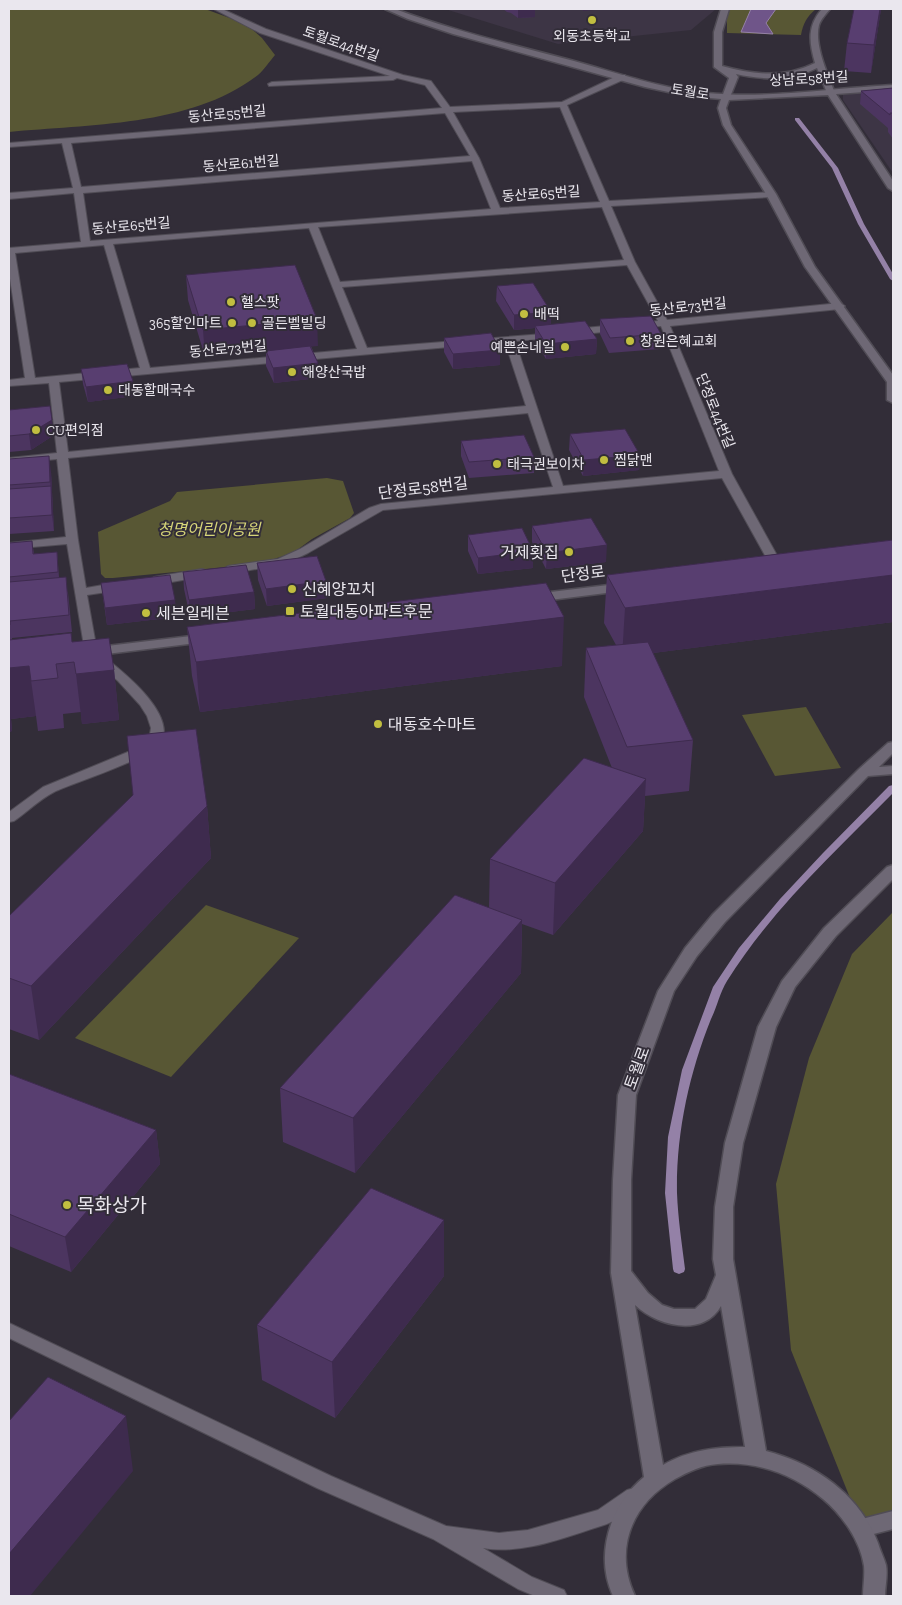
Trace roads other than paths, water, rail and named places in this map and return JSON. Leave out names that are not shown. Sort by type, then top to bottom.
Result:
[{"type":"street","name":"토월로","points":[[388,9],[411,18],[622,77],[677,90],[726,97],[722,108],[727,125],[771,194],[810,267],[840,306],[892,382]]},
{"type":"street","points":[[718,67],[718,32],[725,9]]},
{"type":"street","points":[[826,9],[816,23],[814,32],[822,73],[831,93],[893,188]]},
{"type":"street","points":[[718,67],[753,76],[782,76],[796,74],[821,63]]},
{"type":"street","points":[[718,67],[734,77],[726,97]]},
{"type":"street","name":"상남로58번길","points":[[726,97],[831,93],[893,87]]},
{"type":"street","points":[[892,382],[893,400]]},
{"type":"street","name":"단정로","points":[[522,599],[640,585]]},
{"type":"street","points":[[72,654],[218,637]]},
{"type":"street","name":"토월로","points":[[647,1486],[621,1273],[622,1180],[627,1096],[666,991],[691,952],[719,918],[864,772],[893,746]]},
{"type":"street","points":[[864,772],[893,770]]},
{"type":"street","points":[[757,1458],[723,1259],[724,1207],[734,1143],[767,1027],[788,984],[830,932],[893,870]]},
{"type":"street","points":[[621,1273],[639,1297],[653,1309],[671,1317],[696,1318],[709,1309],[718,1295],[725,1274]]},
{"type":"street","points":[[624,1596],[620,1588],[615,1554],[622,1521],[647,1486],[666,1471],[699,1458],[736,1454],[774,1460],[809,1475],[839,1498],[862,1528],[875,1563],[874,1596]]},
{"type":"street","points":[[862,1528],[893,1520]]},
{"type":"lane","name":"토월로44번길","points":[[217,9],[263,31],[401,77],[428,83],[447,110]]},
{"type":"lane","points":[[272,84],[401,77]]},
{"type":"lane","name":"동산로55번길","points":[[9,145],[447,110],[563,104],[622,77]]},
{"type":"lane","name":"단정로44번길","points":[[563,104],[630,262],[664,323],[726,474],[778,568]]},
{"type":"lane","points":[[447,110],[475,158],[496,212]]},
{"type":"lane","points":[[66,141],[78,191],[86,244]]},
{"type":"lane","name":"동산로61번길","points":[[9,196],[475,158]]},
{"type":"lane","name":"동산로65번길","points":[[31,382],[10,251],[604,203],[771,194]]},
{"type":"lane","points":[[313,226],[363,351]]},
{"type":"lane","points":[[108,242],[146,371]]},
{"type":"lane","points":[[338,285],[630,262]]},
{"type":"lane","name":"동산로73번길","points":[[9,383],[509,339],[840,306]]},
{"type":"lane","points":[[509,339],[560,490]]},
{"type":"lane","points":[[9,818],[48,790],[136,755],[156,739],[155,720],[144,702],[126,681],[91,652],[72,540],[64,455],[54,380]]},
{"type":"lane","points":[[9,460],[532,409]]},
{"type":"lane","name":"단정로58번길","points":[[146,582],[281,562],[304,551],[373,510],[381,508],[726,474]]},
{"type":"lane","points":[[9,546],[72,540]]},
{"type":"lane","points":[[80,593],[127,585]]},
{"type":"lane","points":[[9,1330],[324,1482],[440,1533],[525,1583],[552,1595]]},
{"type":"lane","points":[[440,1533],[499,1542],[528,1539],[604,1516],[647,1486]]},
{"type":"waterway","points":[[797,119],[835,168],[861,224],[893,279]]},
{"type":"waterway","points":[[679,1269],[671,1193],[674,1137],[688,1070],[702,1028],[719,987],[743,950],[783,901],[893,788]]},
{"type":"place","name":"외동초등학교","points":[[592,20]]},
{"type":"place","name":"헬스팟","points":[[231,302]]},
{"type":"place","name":"배떡","points":[[524,314]]},
{"type":"place","name":"365할인마트","points":[[232,323]]},
{"type":"place","name":"골든벨빌딩","points":[[252,323]]},
{"type":"place","name":"창원은혜교회","points":[[630,341]]},
{"type":"place","name":"예쁜손네일","points":[[565,347]]},
{"type":"place","name":"해양산국밥","points":[[292,372]]},
{"type":"place","name":"대동할매국수","points":[[108,390]]},
{"type":"place","name":"CU편의점","points":[[36,430]]},
{"type":"place","name":"찜닭맨","points":[[604,460]]},
{"type":"place","name":"태극권보이차","points":[[497,464]]},
{"type":"place","name":"거제횟집","points":[[569,552]]},
{"type":"place","name":"신혜양꼬치","points":[[292,589]]},
{"type":"place","name":"토월대동아파트후문","points":[[290,611]]},
{"type":"place","name":"세븐일레븐","points":[[146,613]]},
{"type":"place","name":"대동호수마트","points":[[378,724]]},
{"type":"place","name":"목화상가","points":[[67,1205]]},
{"type":"park label","name":"청명어린이공원","points":[[209,529]]}]
